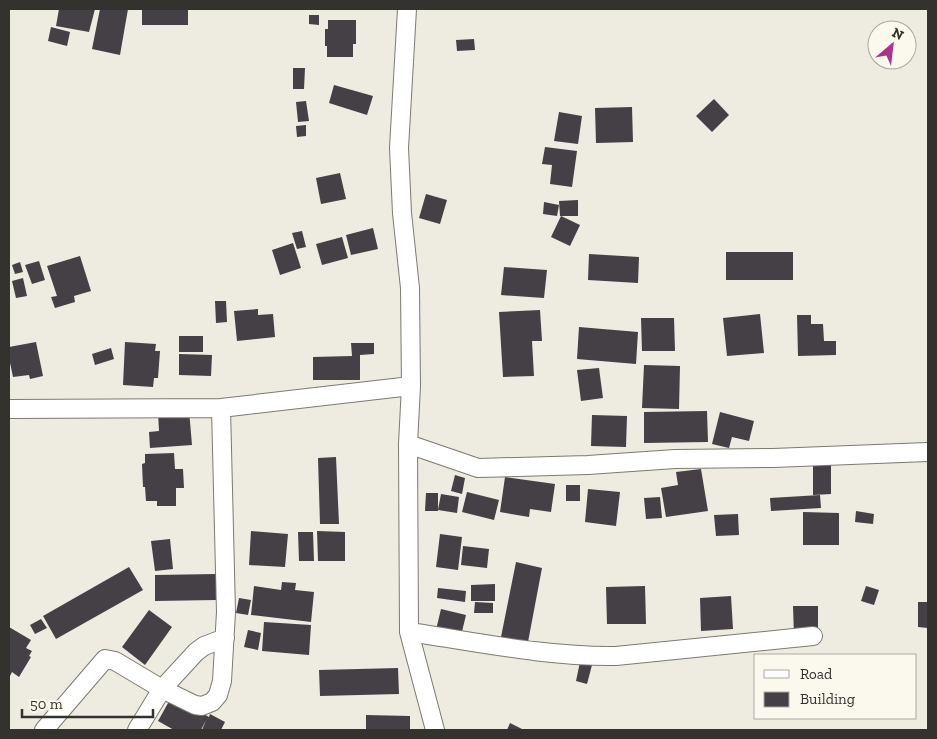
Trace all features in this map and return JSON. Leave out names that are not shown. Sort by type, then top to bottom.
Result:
[{"type":"street","points":[[407,9],[399,148],[402,213],[410,288],[411,386],[408,444],[409,632],[435,730]]},
{"type":"street","points":[[9,409],[221,408],[411,386]]},
{"type":"street","points":[[44,730],[105,659],[115,661],[195,706],[202,706],[212,702],[218,695],[222,681],[226,602],[221,408]]},
{"type":"street","points":[[408,444],[478,468],[675,459],[773,458],[928,452]]},
{"type":"street","points":[[409,632],[590,656],[616,656],[813,636]]},
{"type":"street","points":[[137,730],[162,689],[196,652],[204,646],[225,638]]},
{"type":"building","points":[[59,9],[95,9],[89,32],[56,26]]},
{"type":"building","points":[[100,9],[128,9],[120,55],[92,49]]},
{"type":"building","points":[[142,9],[188,9],[188,25],[142,25]]},
{"type":"building","points":[[309,15],[319,15],[319,25],[309,24]]},
{"type":"building","points":[[328,20],[356,20],[356,44],[353,44],[353,57],[327,57],[325,29],[328,29]]},
{"type":"building","points":[[51,27],[70,32],[67,46],[48,41]]},
{"type":"building","points":[[474,39],[475,50],[457,51],[456,40]]},
{"type":"building","points":[[293,68],[305,68],[304,89],[293,89]]},
{"type":"building","points":[[334,85],[373,96],[367,115],[329,103]]},
{"type":"building","points":[[714,99],[729,115],[712,132],[696,116]]},
{"type":"building","points":[[306,101],[309,121],[298,122],[296,102]]},
{"type":"building","points":[[632,107],[633,142],[596,143],[595,108]]},
{"type":"building","points":[[559,112],[582,116],[578,144],[554,141]]},
{"type":"building","points":[[306,125],[306,136],[297,137],[296,126]]},
{"type":"building","points":[[545,147],[577,151],[572,187],[550,184],[552,165],[542,164]]},
{"type":"building","points":[[340,173],[346,199],[321,204],[316,178]]},
{"type":"building","points":[[426,194],[447,200],[440,224],[419,218]]},
{"type":"building","points":[[578,200],[578,216],[560,216],[559,201]]},
{"type":"building","points":[[544,202],[559,205],[557,216],[543,214]]},
{"type":"building","points":[[561,216],[580,225],[570,246],[551,237]]},
{"type":"building","points":[[373,228],[378,249],[351,255],[346,235]]},
{"type":"building","points":[[302,231],[306,247],[297,249],[292,233]]},
{"type":"building","points":[[342,237],[348,258],[322,265],[316,244]]},
{"type":"building","points":[[293,243],[301,268],[280,275],[272,250]]},
{"type":"building","points":[[726,252],[793,252],[793,280],[726,280]]},
{"type":"building","points":[[589,254],[639,257],[638,283],[588,280]]},
{"type":"building","points":[[80,256],[91,291],[74,296],[75,302],[55,308],[51,297],[57,296],[47,266]]},
{"type":"building","points":[[39,261],[45,280],[32,284],[25,265]]},
{"type":"building","points":[[20,262],[23,272],[15,274],[12,265]]},
{"type":"building","points":[[504,267],[547,270],[544,298],[501,295]]},
{"type":"building","points":[[23,278],[27,296],[16,298],[12,281]]},
{"type":"building","points":[[215,301],[226,301],[227,322],[216,323]]},
{"type":"building","points":[[258,309],[258,315],[273,314],[275,337],[237,341],[234,311]]},
{"type":"building","points":[[540,310],[542,341],[532,341],[534,376],[503,377],[499,312]]},
{"type":"building","points":[[760,314],[764,353],[727,356],[723,318]]},
{"type":"building","points":[[797,315],[811,315],[811,324],[823,324],[824,341],[836,341],[836,355],[798,356]]},
{"type":"building","points":[[641,318],[674,318],[675,351],[642,351]]},
{"type":"building","points":[[579,327],[638,332],[636,364],[577,359]]},
{"type":"building","points":[[179,336],[203,336],[203,352],[179,352]]},
{"type":"building","points":[[36,342],[43,376],[30,379],[29,375],[13,377],[9,347]]},
{"type":"building","points":[[125,342],[156,344],[155,351],[160,351],[158,378],[154,378],[153,387],[123,385]]},
{"type":"building","points":[[351,343],[374,343],[374,354],[360,355],[360,380],[313,380],[313,357],[352,356]]},
{"type":"building","points":[[111,348],[114,359],[95,365],[92,354]]},
{"type":"building","points":[[179,354],[212,355],[211,376],[179,375]]},
{"type":"building","points":[[644,365],[680,366],[679,409],[642,408]]},
{"type":"building","points":[[599,368],[603,398],[581,401],[577,370]]},
{"type":"building","points":[[189,410],[192,445],[150,448],[149,432],[159,431],[158,413]]},
{"type":"building","points":[[707,411],[708,442],[644,443],[644,412]]},
{"type":"building","points":[[720,412],[754,421],[749,441],[732,437],[729,448],[712,444]]},
{"type":"building","points":[[592,415],[627,416],[626,447],[591,446]]},
{"type":"building","points":[[174,453],[175,469],[183,469],[184,488],[176,488],[176,506],[157,506],[157,501],[146,501],[142,464],[145,463],[145,454]]},
{"type":"building","points":[[336,457],[339,524],[320,524],[318,458]]},
{"type":"building","points":[[813,463],[831,463],[831,494],[813,495]]},
{"type":"building","points":[[701,469],[708,511],[666,517],[661,488],[678,485],[676,472]]},
{"type":"building","points":[[455,475],[465,478],[462,494],[451,491]]},
{"type":"building","points":[[505,477],[555,484],[551,512],[530,509],[529,517],[500,512]]},
{"type":"building","points":[[566,485],[580,485],[580,501],[566,501]]},
{"type":"building","points":[[588,489],[620,492],[616,526],[585,522]]},
{"type":"building","points":[[467,492],[499,500],[494,520],[462,512]]},
{"type":"building","points":[[426,493],[438,493],[438,511],[425,511]]},
{"type":"building","points":[[441,494],[459,497],[457,513],[438,510]]},
{"type":"building","points":[[820,495],[821,508],[771,511],[770,498]]},
{"type":"building","points":[[660,497],[662,518],[646,519],[644,498]]},
{"type":"building","points":[[856,511],[874,514],[873,524],[855,522]]},
{"type":"building","points":[[803,512],[839,513],[839,545],[803,545]]},
{"type":"building","points":[[738,514],[739,535],[716,536],[714,515]]},
{"type":"building","points":[[251,531],[288,534],[285,567],[249,565]]},
{"type":"building","points":[[317,531],[345,532],[345,561],[318,561]]},
{"type":"building","points":[[298,532],[313,532],[314,561],[299,561]]},
{"type":"building","points":[[440,534],[462,537],[458,570],[436,567]]},
{"type":"building","points":[[170,539],[173,569],[155,571],[151,541]]},
{"type":"building","points":[[463,546],[489,549],[487,568],[461,565]]},
{"type":"building","points":[[516,562],[542,568],[528,642],[501,637]]},
{"type":"building","points":[[129,567],[143,590],[56,639],[43,616]]},
{"type":"building","points":[[216,574],[216,600],[155,601],[155,575]]},
{"type":"building","points":[[282,582],[296,583],[295,590],[314,592],[311,622],[251,615],[254,586],[281,590]]},
{"type":"building","points":[[495,584],[495,601],[471,601],[471,585]]},
{"type":"building","points":[[645,586],[646,624],[607,624],[606,587]]},
{"type":"building","points":[[866,586],[879,590],[874,605],[861,601]]},
{"type":"building","points":[[438,588],[466,591],[465,602],[437,598]]},
{"type":"building","points":[[731,596],[733,629],[701,631],[700,598]]},
{"type":"building","points":[[239,598],[251,600],[248,615],[236,613]]},
{"type":"building","points":[[475,602],[493,603],[493,613],[474,613]]},
{"type":"building","points":[[918,602],[928,602],[928,628],[918,627]]},
{"type":"building","points":[[793,606],[818,606],[818,636],[794,636]]},
{"type":"building","points":[[441,609],[466,615],[460,640],[435,634]]},
{"type":"building","points":[[149,610],[172,627],[145,665],[122,647]]},
{"type":"building","points":[[41,619],[47,628],[35,634],[30,625]]},
{"type":"building","points":[[264,622],[311,625],[309,655],[262,651]]},
{"type":"building","points":[[9,627],[31,640],[26,648],[32,651],[29,656],[31,657],[19,677],[12,672],[9,678]]},
{"type":"building","points":[[248,630],[261,633],[258,650],[244,647]]},
{"type":"building","points":[[580,662],[592,665],[587,684],[576,681]]},
{"type":"building","points":[[398,668],[399,694],[320,696],[319,670]]},
{"type":"building","points":[[172,696],[209,717],[210,714],[225,722],[221,730],[202,730],[206,720],[201,730],[174,730],[158,721]]},
{"type":"building","points":[[366,715],[410,716],[410,730],[366,730]]},
{"type":"building","points":[[510,723],[524,730],[507,730]]}]
